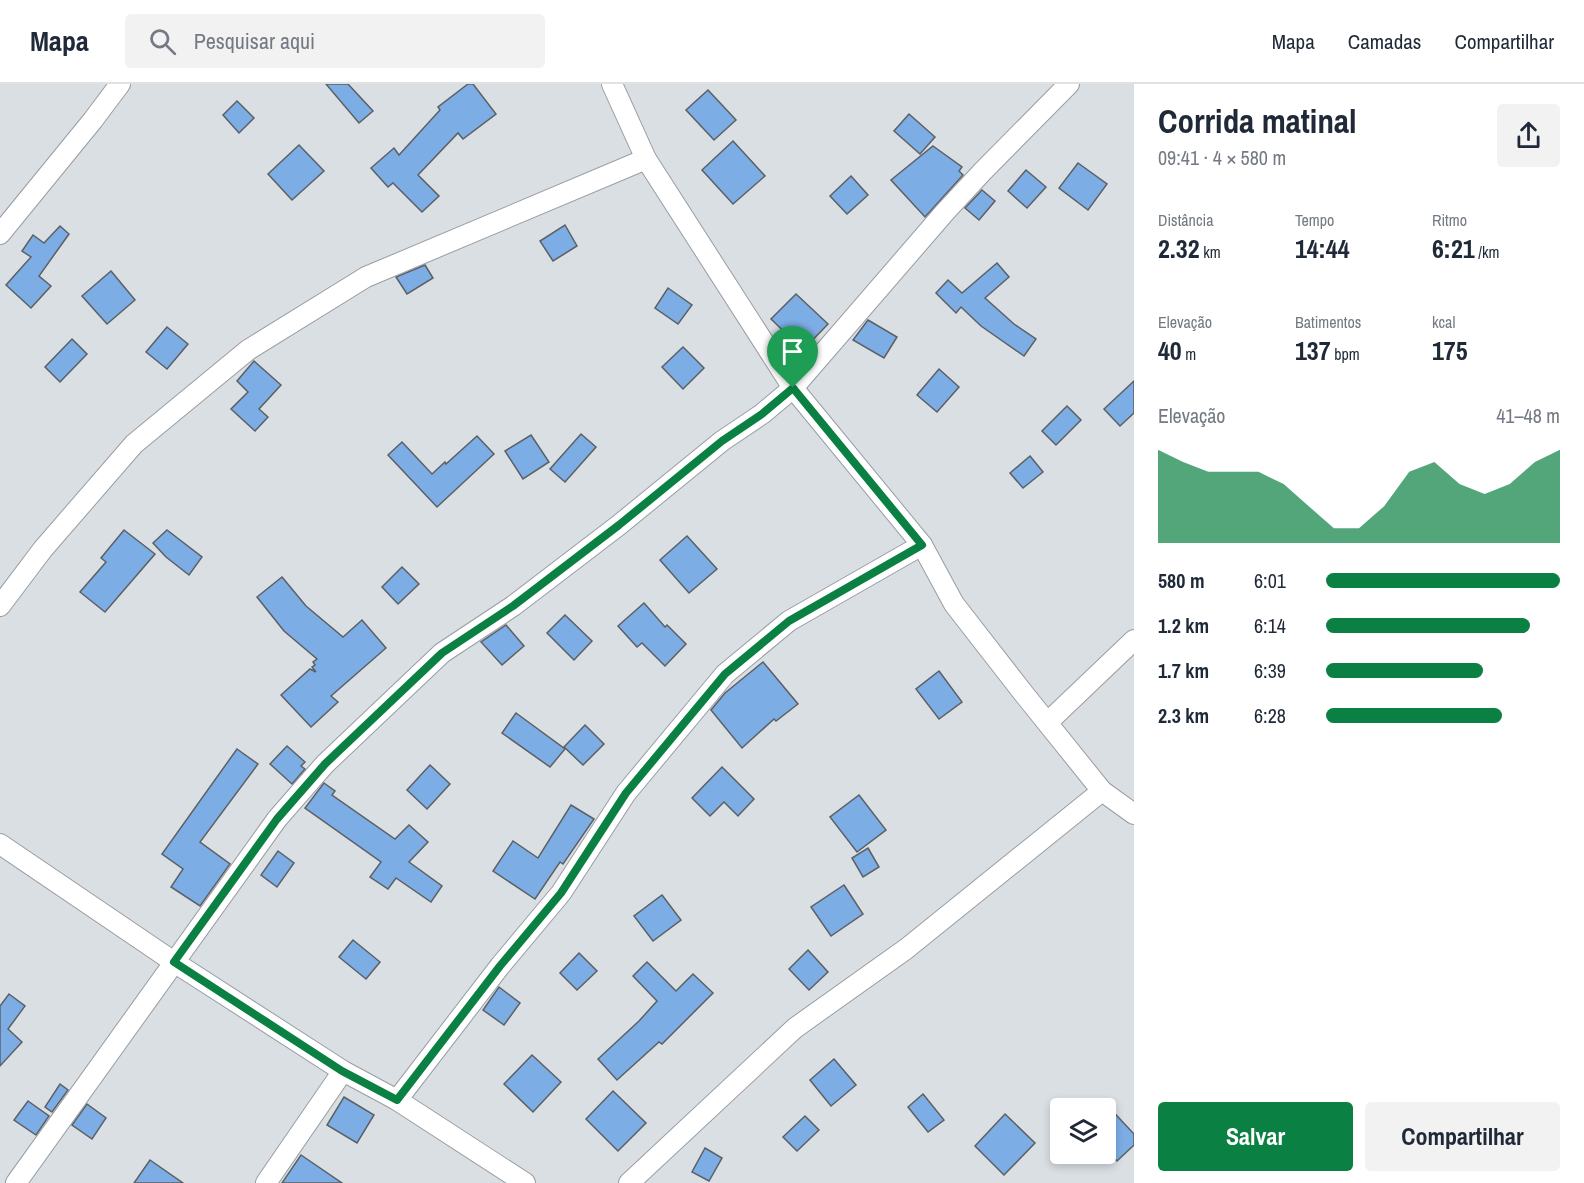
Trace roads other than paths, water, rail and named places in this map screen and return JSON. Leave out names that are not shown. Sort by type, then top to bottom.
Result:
[{"type":"street","points":[[0,234],[120,84]]},
{"type":"street","points":[[612,84],[646,159],[793,388],[922,545],[954,604],[1102,791],[1134,814]]},
{"type":"street","points":[[16,1183],[277,819],[325,764],[442,653],[513,606],[793,388],[968,187],[1069,84]]},
{"type":"street","points":[[0,606],[43,549],[134,444],[248,350],[366,277],[646,159]]},
{"type":"street","points":[[397,1100],[500,966],[561,893],[626,793],[725,674],[789,621],[922,545]]},
{"type":"street","points":[[1048,722],[1134,640]]},
{"type":"street","points":[[629,1183],[795,1028],[906,949],[1102,791]]},
{"type":"street","points":[[0,844],[174,962],[342,1071],[397,1100],[525,1183]]},
{"type":"street","points":[[266,1183],[342,1071]]}]
